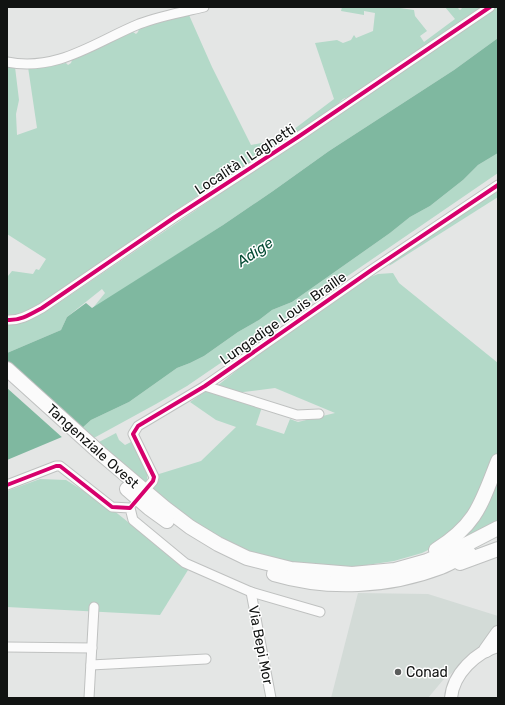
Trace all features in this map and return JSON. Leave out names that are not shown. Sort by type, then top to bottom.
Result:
[{"type":"highway","name":"Tangenziale Ovest","points":[[7,369],[149,508],[190,538],[213,551],[246,566],[292,579],[325,584],[353,585],[411,577],[442,566],[498,538]]},
{"type":"highway","name":"Tangenziale Ovest","points":[[7,382],[96,456],[164,508],[190,527],[218,544],[247,558],[291,570],[352,574],[395,570],[427,561],[467,544],[498,528]]},
{"type":"highway","points":[[352,574],[419,558],[449,542],[464,529],[479,510],[498,461]]},
{"type":"highway","points":[[442,566],[463,563],[498,549]]},
{"type":"highway","points":[[492,648],[498,633]]},
{"type":"main road","points":[[451,698],[455,684],[469,663],[492,648]]},
{"type":"street","points":[[7,62],[29,64],[57,61],[159,17],[204,7]]},
{"type":"street","name":"Località I Laghetti","points":[[7,320],[26,316],[42,308],[490,7]]},
{"type":"street","name":"Lungadige Louis Braille","points":[[147,488],[153,481],[154,475],[133,434],[138,426],[205,386],[498,185]]},
{"type":"street","points":[[205,386],[297,415],[319,414]]},
{"type":"street","name":"Via Bepi Mor","points":[[7,485],[56,466],[60,466],[112,507],[130,508],[133,520],[185,563],[251,592],[320,612]]},
{"type":"street","name":"Via Bepi Mor","points":[[251,592],[271,698]]},
{"type":"street","points":[[89,698],[94,607]]},
{"type":"street","points":[[7,647],[92,648]]},
{"type":"street","points":[[91,664],[206,659]]},
{"type":"shaded area","points":[[342,7],[393,7],[414,10],[415,16],[427,31],[420,36],[424,42],[455,19],[445,7],[457,7],[460,10],[463,7],[486,7],[361,92],[343,99],[320,120],[252,164],[222,179],[49,298],[22,314],[7,315],[7,276],[12,271],[33,274],[36,269],[39,270],[46,259],[7,234],[7,64],[15,67],[19,100],[16,114],[17,135],[37,128],[28,67],[40,67],[66,63],[68,65],[72,60],[133,32],[136,34],[139,29],[189,15],[212,67],[251,145],[281,139],[334,99],[315,43],[337,40],[343,43],[351,40],[354,35],[356,38],[373,31],[375,13],[364,11],[364,15],[341,11]]},
{"type":"shaded area","points":[[498,7],[498,38],[454,70],[329,151],[223,225],[92,309],[105,293],[102,289],[67,317],[61,330],[7,353],[7,324],[29,319],[60,302]]},
{"type":"shaded area","points":[[498,153],[498,173],[187,386],[92,439],[81,429],[91,420],[129,402],[177,368],[204,356],[272,310],[292,302],[390,233],[410,217],[430,206],[463,180],[478,165]]},
{"type":"shaded area","points":[[498,188],[498,197],[389,266],[392,260]]},
{"type":"shaded area","points":[[393,273],[399,283],[498,363],[498,450],[474,508],[436,546],[422,553],[394,561],[360,566],[333,568],[276,562],[224,542],[151,492],[158,482],[159,474],[201,461],[236,427],[216,420],[190,402],[206,391],[262,407],[256,425],[284,434],[290,419],[298,422],[335,413],[275,388],[235,393],[217,386],[245,364],[368,278],[378,274]]},
{"type":"shaded area","points":[[116,433],[119,440],[125,445],[131,442],[145,465],[147,471],[147,481],[143,484],[97,443]]},
{"type":"shaded area","points":[[498,475],[498,521],[453,546]]},
{"type":"shaded area","points":[[40,479],[66,480],[108,506],[188,570],[160,615],[7,607],[7,491]]},
{"type":"shaded area","points":[[358,593],[428,594],[498,616],[498,627],[475,654],[443,680],[428,698],[331,698]]},
{"type":"water","name":"Adige","points":[[498,38],[498,153],[478,165],[463,180],[430,206],[410,217],[390,233],[292,302],[272,310],[204,356],[177,368],[129,402],[91,420],[81,429],[7,460],[7,353],[61,330],[67,317],[86,303],[92,308],[223,225],[329,151],[454,70]]},
{"type":"pier","points":[[7,362],[83,430],[64,439],[7,388]]},
{"type":"cycle path","points":[[7,320],[30,315],[42,308],[175,217],[298,137],[490,7]]},
{"type":"cycle path","points":[[7,485],[56,466],[60,466],[112,507],[130,508],[153,481],[154,477],[133,434],[138,426],[205,386],[373,269],[498,185]]},
{"type":"place","name":"Conad","points":[[398,672]]}]
